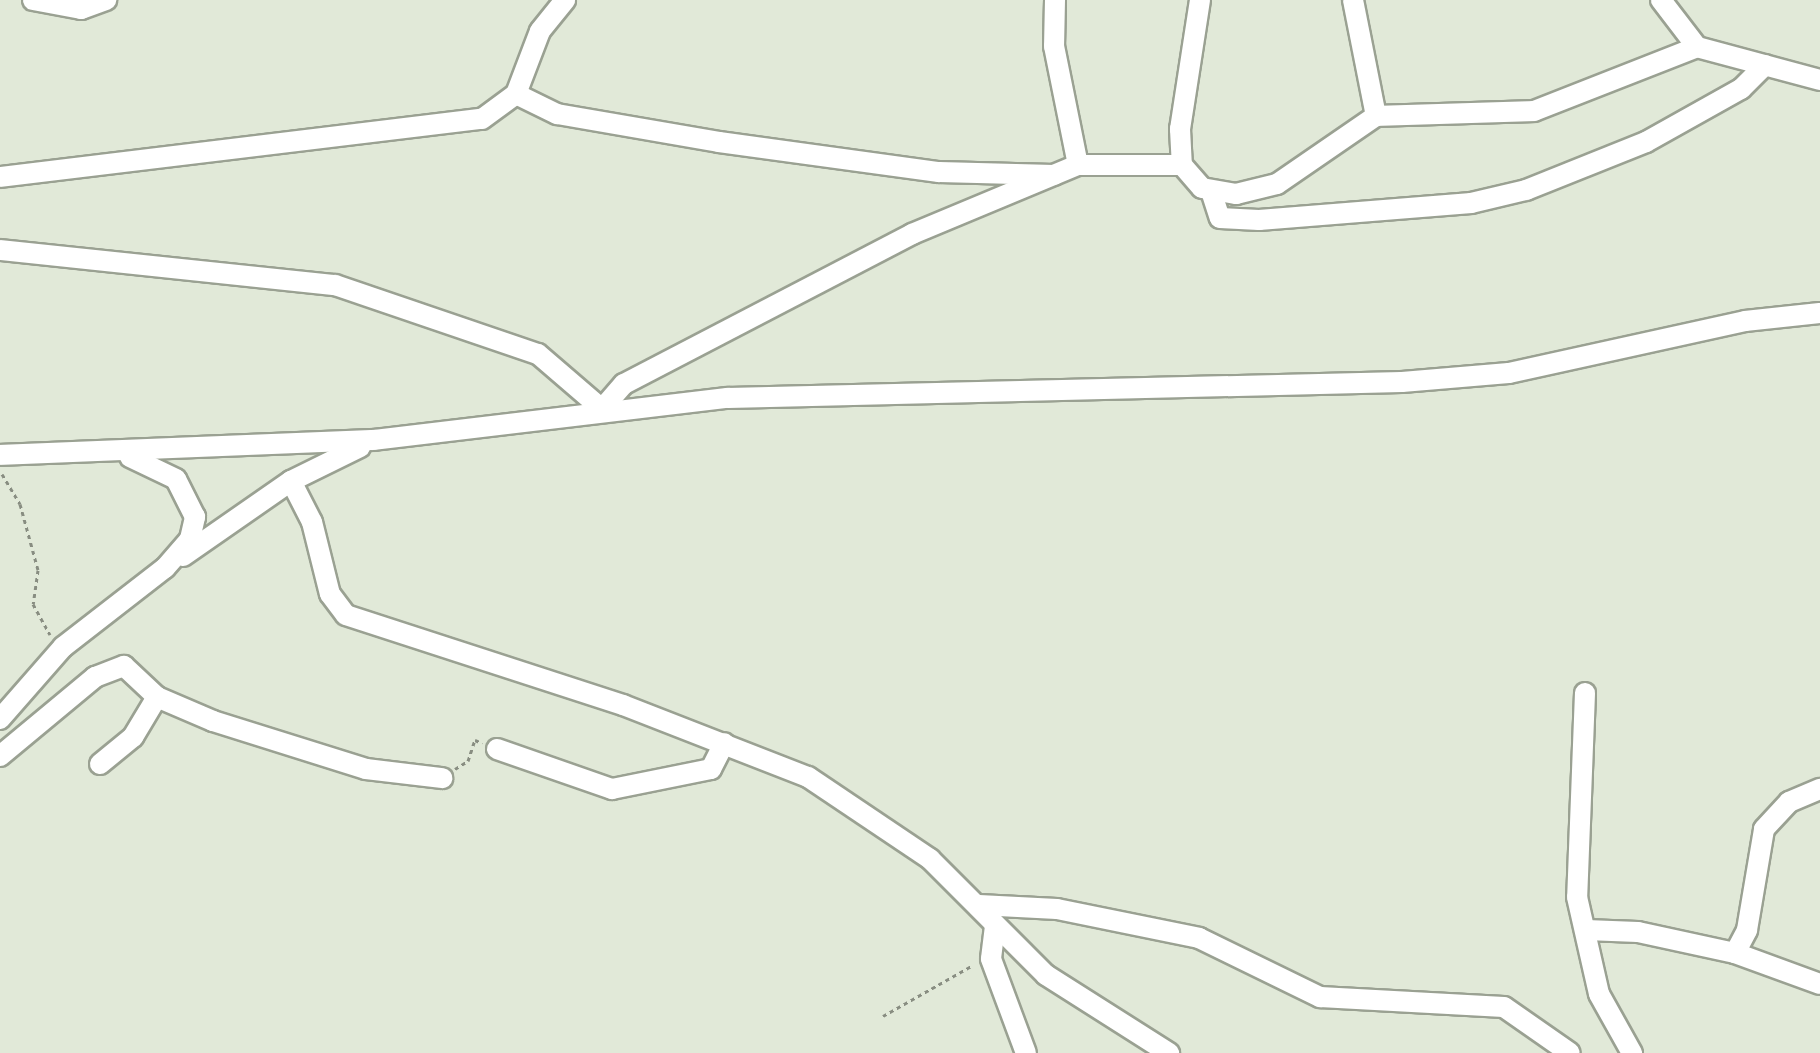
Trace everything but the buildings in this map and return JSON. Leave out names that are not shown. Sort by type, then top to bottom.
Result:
[{"type":"street","points":[[33,0],[81,9],[106,0]]},
{"type":"street","points":[[0,177],[464,123],[495,113],[516,94],[540,31],[565,0]]},
{"type":"street","points":[[1055,0],[1054,46],[1078,165]]},
{"type":"street","points":[[1182,165],[1180,129],[1200,0]]},
{"type":"street","points":[[1353,0],[1376,116]]},
{"type":"street","points":[[1661,0],[1697,47]]},
{"type":"street","points":[[1211,191],[1261,191],[1376,116],[1534,111],[1697,47],[1820,80]]},
{"type":"street","points":[[602,409],[624,384],[875,251],[1078,165],[1182,165],[1211,191],[1220,218],[1259,220],[1485,200],[1646,142],[1741,89],[1765,65]]},
{"type":"street","points":[[516,94],[557,114],[719,142],[939,172],[1058,175]]},
{"type":"street","points":[[0,250],[335,285],[529,349],[574,377],[602,409]]},
{"type":"street","points":[[0,455],[123,455],[374,440],[602,409],[757,396],[1235,390],[1463,377],[1820,313]]},
{"type":"street","points":[[0,719],[55,656],[165,568],[291,481],[374,440]]},
{"type":"street","points":[[123,455],[161,469],[189,498],[190,539],[165,568]]},
{"type":"street","points":[[291,481],[312,522],[330,594],[359,623],[724,743],[846,798],[979,905],[995,926],[1046,975],[1169,1053]]},
{"type":"street","points":[[0,756],[113,668],[136,672],[157,697],[366,769],[442,778]]},
{"type":"street","points":[[1585,693],[1585,777],[1574,855],[1599,994],[1632,1053]]},
{"type":"street","points":[[100,764],[133,737],[157,697]]},
{"type":"street","points":[[497,749],[612,789],[711,769],[724,743]]},
{"type":"street","points":[[1735,953],[1747,930],[1764,829],[1789,802],[1820,789]]},
{"type":"street","points":[[979,905],[1057,909],[1199,938],[1320,997],[1504,1007],[1570,1053]]},
{"type":"street","points":[[995,926],[991,959],[1026,1053]]},
{"type":"street","points":[[1586,930],[1638,932],[1735,953],[1820,984]]},
{"type":"path","points":[[0,471],[20,504],[38,570],[33,604],[55,656]]},
{"type":"path","points":[[442,778],[468,761],[475,740],[497,749]]},
{"type":"path","points":[[883,1016],[927,985],[991,959]]}]
